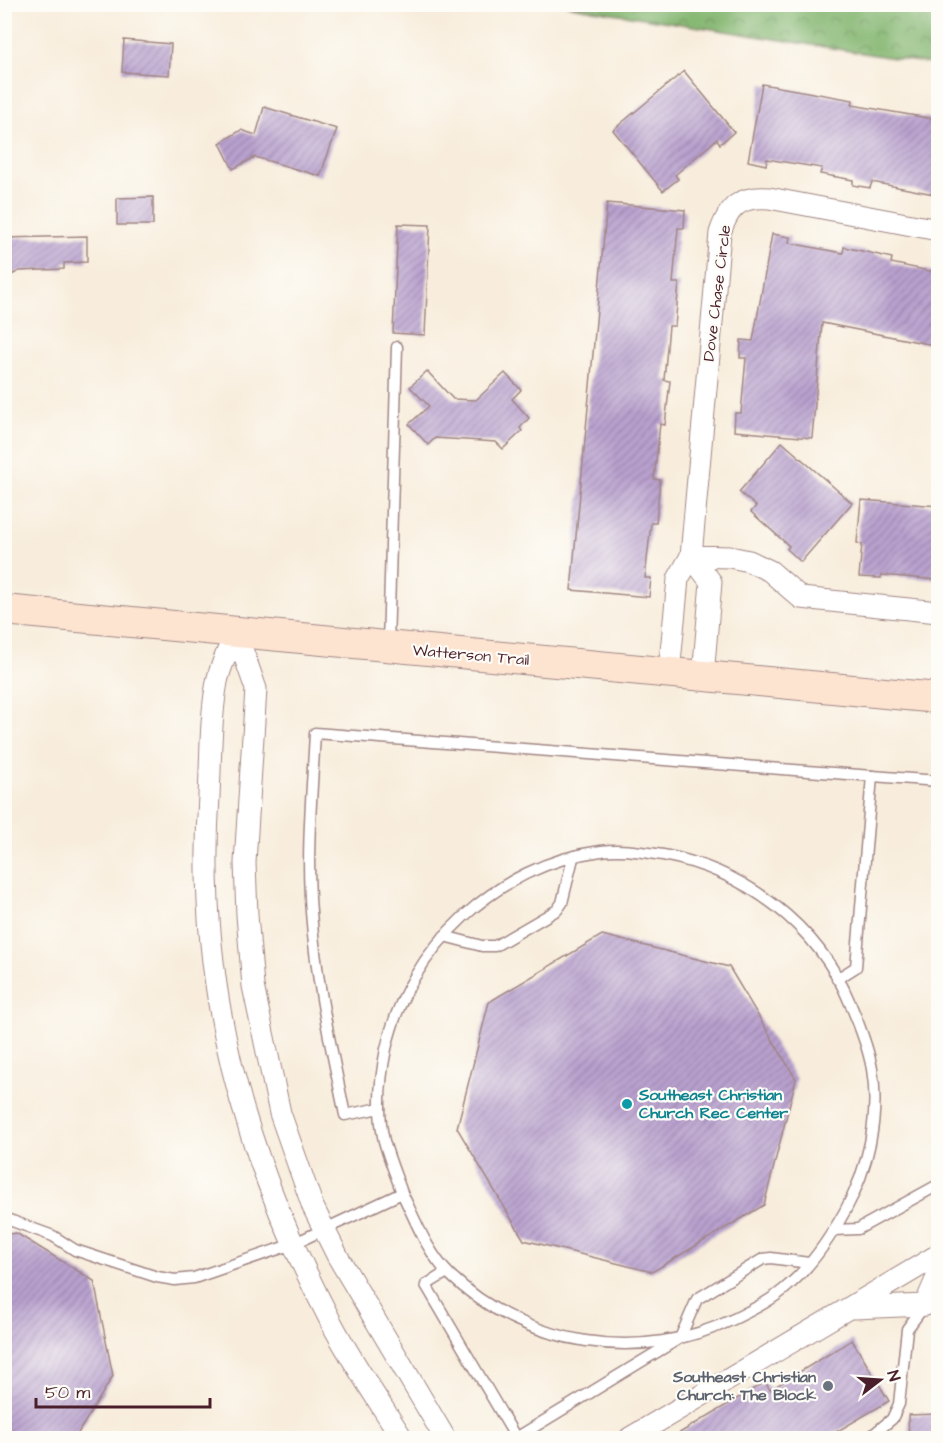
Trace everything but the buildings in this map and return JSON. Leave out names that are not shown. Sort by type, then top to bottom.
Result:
[{"type":"main road","name":"Watterson Trail","points":[[4,610],[939,698]]},
{"type":"street","name":"Dove Chase Circle","points":[[669,673],[678,579],[691,556],[720,233],[726,214],[738,204],[753,197],[768,198],[939,230]]},
{"type":"street","points":[[691,556],[730,557],[749,561],[770,571],[801,598],[939,612]]},
{"type":"street","points":[[691,556],[711,582],[703,676]]},
{"type":"street","points":[[236,632],[256,689],[245,863],[253,986],[280,1113],[313,1207],[338,1257],[446,1438]]},
{"type":"street","points":[[236,632],[217,681],[206,854],[212,967],[243,1112],[262,1173],[332,1324],[402,1438]]},
{"type":"street","points":[[630,1438],[939,1255]]},
{"type":"street","points":[[851,1308],[934,1304],[939,1275]]},
{"type":"lane","points":[[388,647],[397,347]]},
{"type":"lane","points":[[380,1107],[345,1115],[326,1029],[310,909],[310,826],[315,733],[939,781]]},
{"type":"lane","points":[[837,978],[856,967],[872,776]]},
{"type":"lane","points":[[631,850],[698,862],[746,884],[791,918],[825,960],[848,998],[873,1071],[873,1118],[868,1156],[856,1191],[834,1230],[809,1263],[788,1286],[760,1306],[723,1324],[680,1338],[640,1346],[591,1342],[540,1330],[497,1311],[447,1272],[425,1239],[402,1193],[384,1141],[380,1107],[381,1074],[391,1025],[410,981],[456,923],[497,891],[532,871],[573,858],[600,851],[631,850]]},
{"type":"lane","points":[[444,936],[482,946],[495,946],[557,910],[573,858]]},
{"type":"lane","points":[[834,1230],[858,1229],[939,1185]]},
{"type":"lane","points":[[4,1218],[53,1236],[75,1250],[157,1277],[175,1280],[194,1278],[293,1244],[402,1193]]},
{"type":"lane","points":[[447,1272],[426,1285],[516,1438],[680,1338],[697,1299],[763,1259],[809,1263]]},
{"type":"lane","points":[[869,1438],[892,1419],[899,1404],[907,1329],[934,1304]]},
{"type":"green space","points":[[566,5],[938,5],[938,65],[587,9]]},
{"type":"place","name":"Southeast Christian Church Rec Center","points":[[627,1104]]},
{"type":"place","name":"Southeast Christian Church: The Block","points":[[828,1386]]}]
